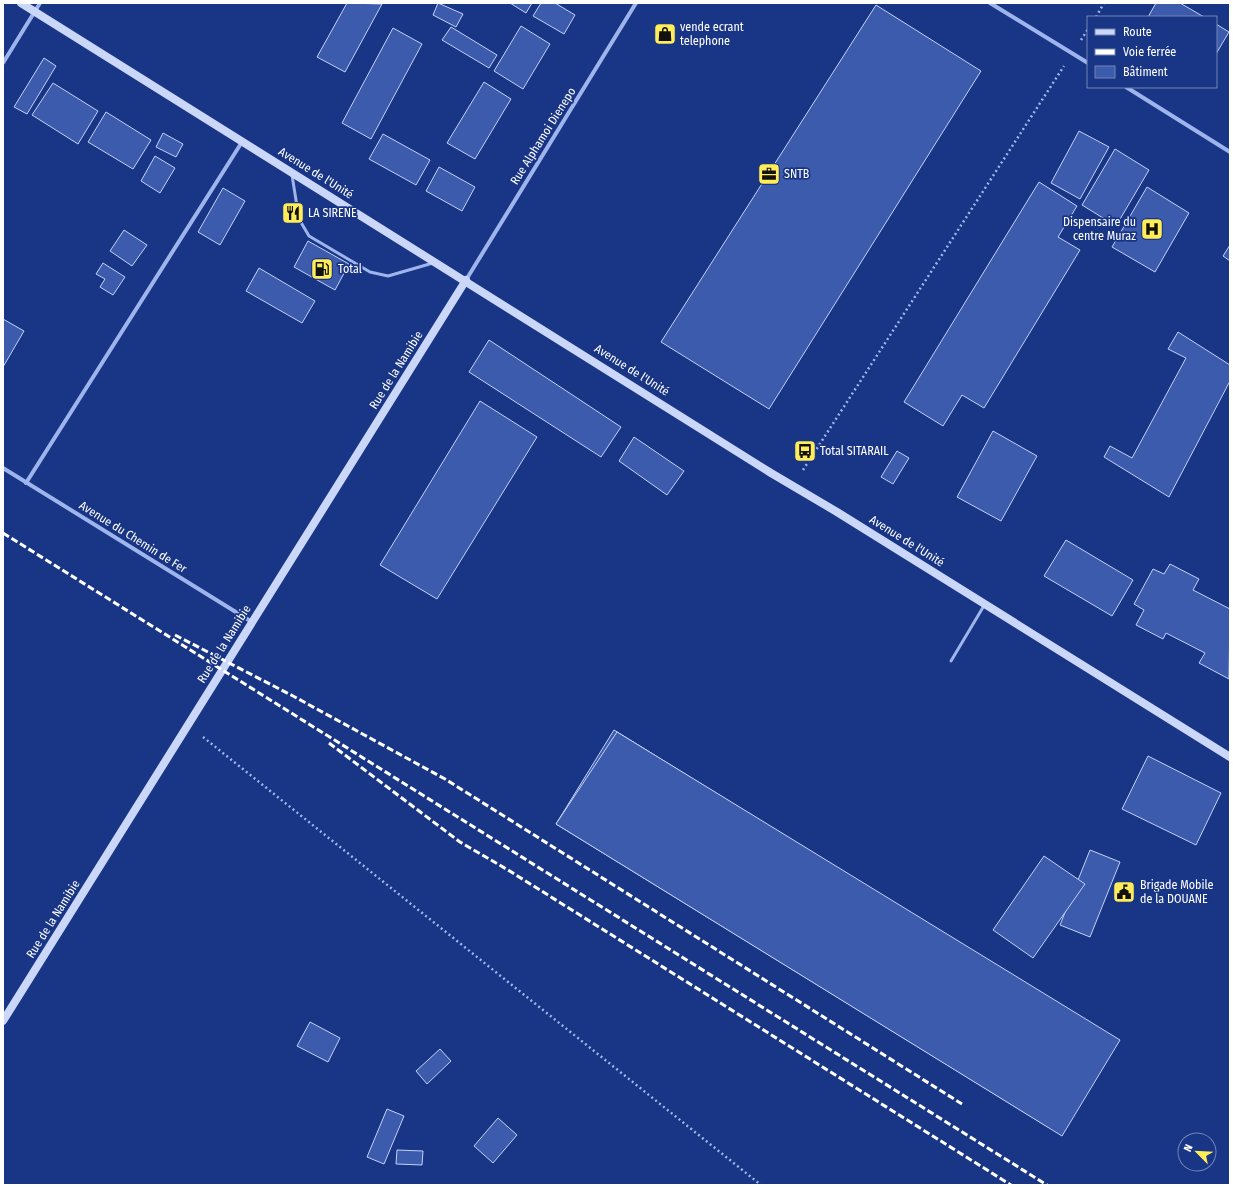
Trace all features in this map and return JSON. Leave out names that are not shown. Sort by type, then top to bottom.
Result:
[{"type":"main road","name":"Avenue de l'Unité","points":[[21,3],[1230,757]]},
{"type":"main road","name":"Rue de la Namibie","points":[[3,1021],[466,280]]},
{"type":"street","points":[[3,63],[40,3]]},
{"type":"street","name":"Rue Alphamoi Dienepo","points":[[466,280],[636,3]]},
{"type":"street","points":[[990,3],[1087,63]]},
{"type":"street","points":[[1128,88],[1230,152]]},
{"type":"street","points":[[26,482],[242,141]]},
{"type":"street","name":"Avenue du Chemin de Fer","points":[[3,468],[252,622]]},
{"type":"lane","points":[[292,172],[299,219],[309,236],[370,272],[388,276],[437,262]]},
{"type":"lane","points":[[951,660],[985,604]]},
{"type":"path","points":[[1097,16],[1104,3]]},
{"type":"path","points":[[793,485],[1087,31]]},
{"type":"path","points":[[188,725],[761,1185]]},
{"type":"building","points":[[347,3],[382,4],[345,72],[317,57]]},
{"type":"building","points":[[438,3],[463,14],[456,27],[433,15]]},
{"type":"building","points":[[510,3],[532,3],[526,13]]},
{"type":"building","points":[[541,3],[555,3],[575,15],[564,34],[533,16]]},
{"type":"building","points":[[1156,3],[1180,3],[1202,16],[1149,16]]},
{"type":"building","points":[[876,5],[981,71],[769,409],[661,342]]},
{"type":"building","points":[[1217,25],[1229,32],[1217,52]]},
{"type":"building","points":[[521,26],[550,44],[523,89],[494,71]]},
{"type":"building","points":[[451,27],[497,55],[489,68],[442,40]]},
{"type":"building","points":[[393,28],[422,44],[371,139],[342,123]]},
{"type":"building","points":[[44,58],[56,66],[27,114],[14,107]]},
{"type":"building","points":[[484,82],[511,99],[475,159],[447,143]]},
{"type":"building","points":[[53,83],[98,111],[78,144],[32,115]]},
{"type":"building","points":[[106,112],[151,140],[133,169],[88,142]]},
{"type":"building","points":[[1079,131],[1109,147],[1080,199],[1051,183]]},
{"type":"building","points":[[163,133],[183,144],[176,157],[156,147]]},
{"type":"building","points":[[383,134],[430,160],[416,185],[369,159]]},
{"type":"building","points":[[1115,149],[1149,170],[1116,226],[1082,205]]},
{"type":"building","points":[[155,156],[175,168],[160,193],[141,181]]},
{"type":"building","points":[[439,167],[475,187],[462,211],[426,191]]},
{"type":"building","points":[[1039,182],[1077,206],[1058,237],[1080,250],[984,408],[962,395],[943,426],[904,402]]},
{"type":"building","points":[[1147,187],[1189,213],[1155,272],[1112,247]]},
{"type":"building","points":[[223,188],[245,201],[220,245],[198,232]]},
{"type":"building","points":[[124,230],[147,245],[132,266],[110,251]]},
{"type":"building","points":[[308,241],[349,264],[335,290],[294,267]]},
{"type":"building","points":[[1230,245],[1230,261],[1223,256]]},
{"type":"building","points":[[103,263],[125,277],[113,295],[100,287],[105,279],[96,274]]},
{"type":"building","points":[[259,268],[315,301],[302,323],[246,291]]},
{"type":"building","points":[[3,319],[24,331],[3,367]]},
{"type":"building","points":[[1178,332],[1230,365],[1230,381],[1169,497],[1104,457],[1110,446],[1132,458],[1186,358],[1168,349]]},
{"type":"building","points":[[489,340],[621,427],[601,457],[469,372]]},
{"type":"building","points":[[480,401],[537,437],[437,599],[380,565]]},
{"type":"building","points":[[993,431],[1037,456],[1001,521],[957,497]]},
{"type":"building","points":[[634,437],[684,471],[667,495],[619,461]]},
{"type":"building","points":[[897,451],[909,458],[893,484],[881,477]]},
{"type":"building","points":[[1066,540],[1133,580],[1112,616],[1044,576]]},
{"type":"building","points":[[1170,564],[1199,579],[1193,590],[1230,609],[1229,679],[1199,663],[1205,653],[1166,633],[1163,639],[1136,625],[1144,610],[1134,604],[1153,569],[1164,574]]},
{"type":"building","points":[[614,730],[1106,1034],[1048,1127],[556,824]]},
{"type":"building","points":[[617,732],[1120,1040],[1062,1136],[556,824]]},
{"type":"building","points":[[1148,756],[1221,793],[1196,845],[1122,809]]},
{"type":"building","points":[[1090,850],[1120,862],[1090,937],[1060,925]]},
{"type":"building","points":[[1044,856],[1085,884],[1033,958],[993,930]]},
{"type":"building","points":[[310,1022],[340,1038],[328,1062],[297,1046]]},
{"type":"building","points":[[440,1049],[451,1061],[427,1084],[416,1071]]},
{"type":"building","points":[[387,1109],[404,1116],[384,1164],[367,1157]]},
{"type":"building","points":[[498,1118],[517,1135],[493,1163],[474,1146]]},
{"type":"building","points":[[397,1150],[423,1151],[422,1165],[396,1164]]},
{"type":"railway","points":[[3,533],[1047,1185]]},
{"type":"railway","points":[[175,635],[293,696],[445,779],[962,1104]]},
{"type":"railway","points":[[329,743],[460,842],[508,870],[1011,1185]]},
{"type":"place","name":"vende ecrant telephone","points":[[665,34]]},
{"type":"place","name":"SNTB","points":[[769,174]]},
{"type":"place","name":"LA SIRENE","points":[[293,213]]},
{"type":"place","name":"Dispensaire du centre Muraz","points":[[1152,229]]},
{"type":"place","name":"Total","points":[[322,269]]},
{"type":"place","name":"Total SITARAIL","points":[[805,451]]},
{"type":"place","name":"Brigade Mobile de la DOUANE","points":[[1124,892]]}]
